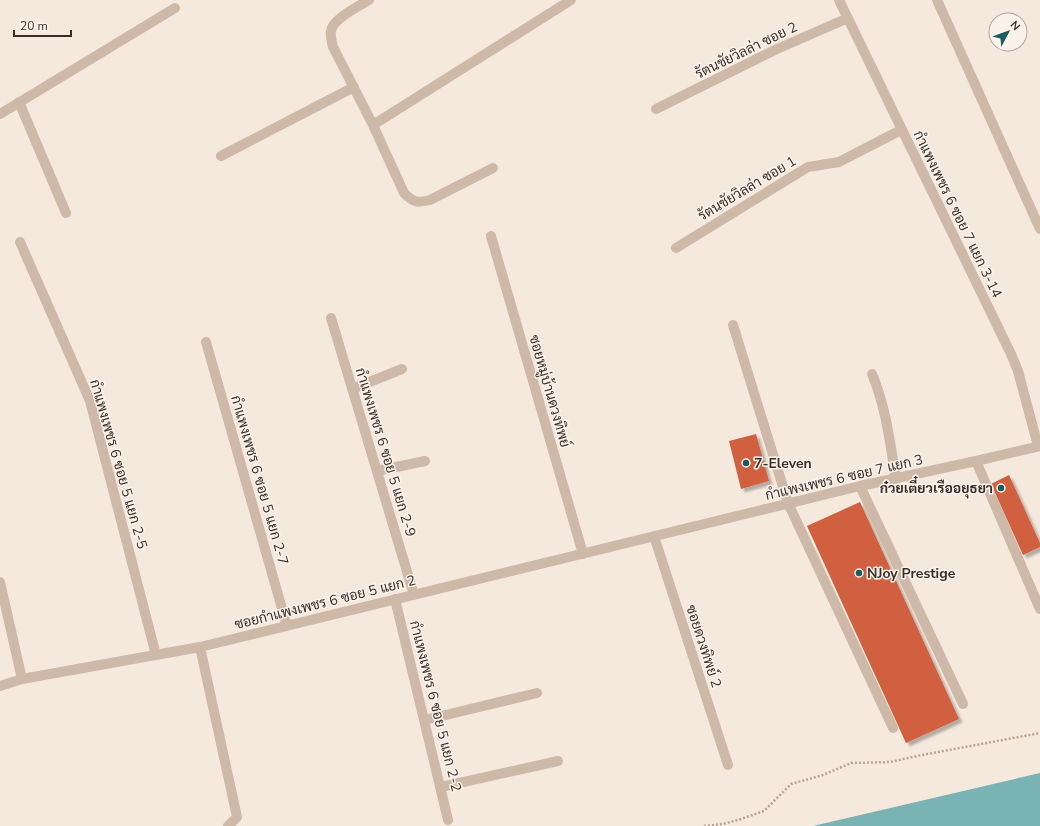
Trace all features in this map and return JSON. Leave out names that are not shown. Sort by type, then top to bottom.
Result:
[{"type":"street","points":[[369,0],[339,19],[333,24],[331,31],[334,47],[373,125],[404,193],[411,200],[419,202],[430,200],[493,168]]},
{"type":"street","points":[[373,125],[571,0]]},
{"type":"street","name":"กำแพงเพชร 6 ซอย 7 แยก 3-14","points":[[839,0],[1011,354],[1018,372],[1039,446]]},
{"type":"street","points":[[937,0],[1040,229]]},
{"type":"street","points":[[0,114],[175,8]]},
{"type":"street","name":"รัตนชัยวิลล่า ซอย 2","points":[[656,109],[777,49],[848,18]]},
{"type":"street","points":[[221,156],[354,88]]},
{"type":"street","points":[[19,102],[66,213]]},
{"type":"street","name":"รัตนชัยวิลล่า ซอย 1","points":[[676,248],[808,167],[839,162],[901,130]]},
{"type":"street","name":"ซอยหมู่บ้านดวงทิพย์","points":[[491,236],[582,554]]},
{"type":"street","name":"กำแพงเพชร 6 ซอย 5 แยก 2-5","points":[[20,242],[90,401],[156,655]]},
{"type":"street","name":"กำแพงเพชร 6 ซอย 5 แยก 2-9","points":[[331,318],[414,595]]},
{"type":"street","points":[[733,325],[788,503],[893,728]]},
{"type":"street","name":"กำแพงเพชร 6 ซอย 5 แยก 2-7","points":[[206,342],[287,626]]},
{"type":"street","points":[[352,389],[402,369]]},
{"type":"street","points":[[872,374],[886,419],[896,479]]},
{"type":"street","name":"กำแพงเพชร 6 ซอย 7 แยก 3","points":[[654,536],[860,486],[1039,446]]},
{"type":"street","points":[[377,471],[425,461]]},
{"type":"street","points":[[976,461],[1040,609]]},
{"type":"street","points":[[860,486],[963,704]]},
{"type":"street","name":"ซอยกำแพงเพชร 6 ซอย 5 แยก 2","points":[[0,686],[22,679],[200,647],[654,536]]},
{"type":"street","name":"ซอยดวงทิพย์ 2","points":[[654,536],[728,765]]},
{"type":"street","points":[[0,582],[22,679]]},
{"type":"street","name":"กำแพงเพชร 6 ซอย 5 แยก 2-2","points":[[395,599],[448,820]]},
{"type":"street","points":[[200,647],[236,817],[228,826]]},
{"type":"street","points":[[425,720],[537,693]]},
{"type":"street","points":[[441,787],[558,761]]},
{"type":"path","points":[[704,826],[729,822],[764,811],[791,784],[823,775],[852,763],[890,762],[929,753],[1040,733]]},
{"type":"water","points":[[1040,773],[1040,826],[813,826]]},
{"type":"building","points":[[756,434],[769,481],[741,489],[729,441]]},
{"type":"building","points":[[1009,475],[1040,543],[1040,547],[1023,555],[991,484]]},
{"type":"building","points":[[860,502],[959,719],[906,743],[807,526]]},
{"type":"place","name":"7-Eleven","points":[[746,463]]},
{"type":"place","name":"ก๋วยเตี๋ยวเรืออยุธยา","points":[[1001,488]]},
{"type":"place","name":"NJoy Prestige","points":[[859,573]]}]
